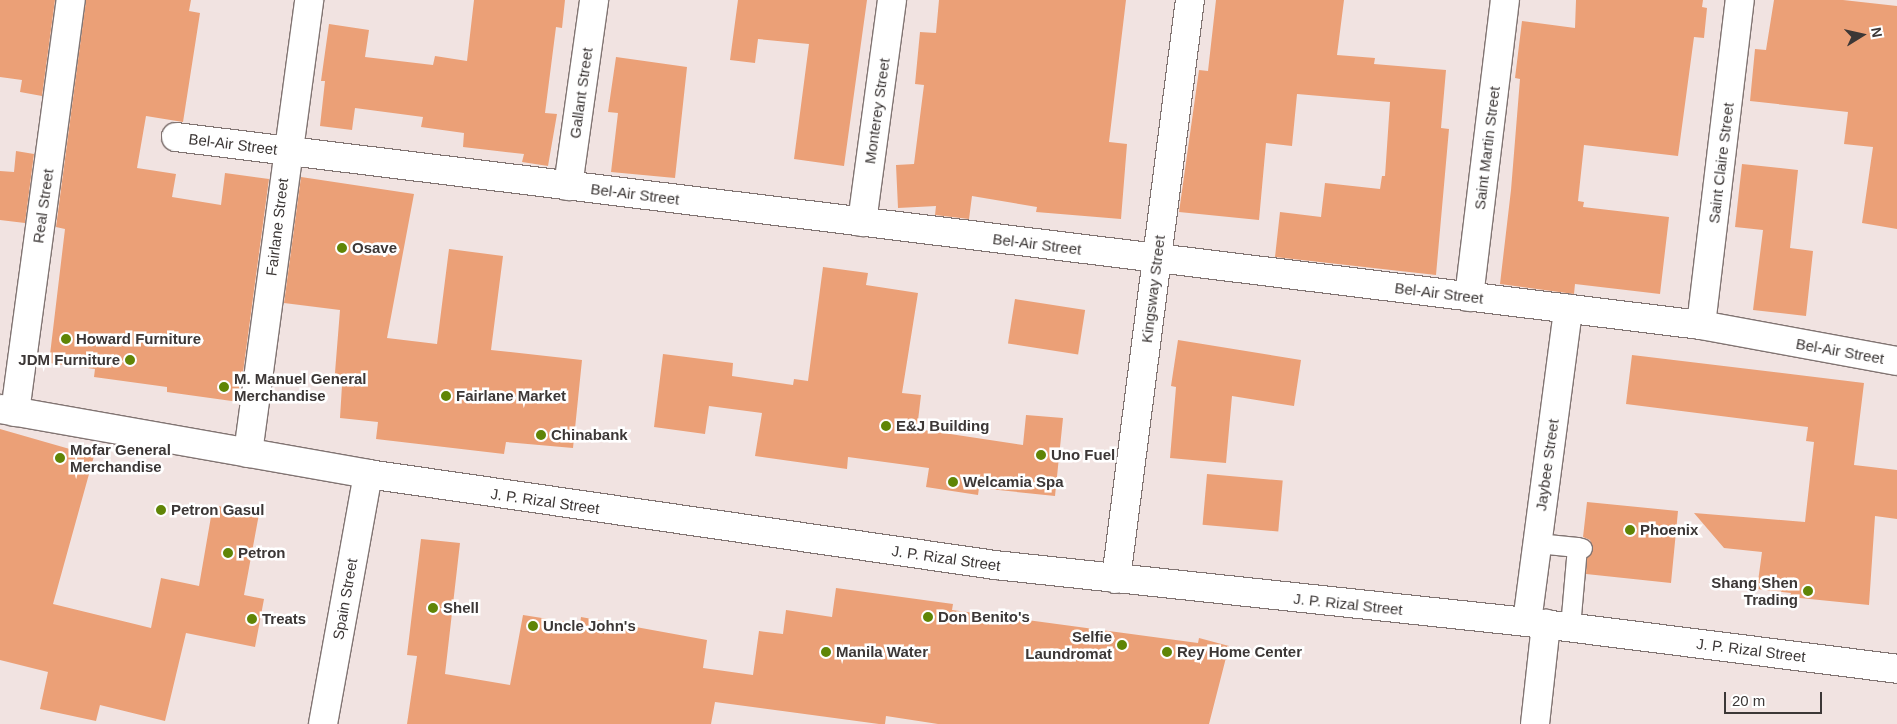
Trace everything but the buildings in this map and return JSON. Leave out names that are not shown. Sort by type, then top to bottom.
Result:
[{"type":"street","name":"Real Street","points":[[7,411],[71,0]]},
{"type":"street","name":"Fairlane Street","points":[[248,453],[308,0]]},
{"type":"street","name":"Gallant Street","points":[[568,186],[594,0]]},
{"type":"street","name":"Monterey Street","points":[[862,222],[892,0]]},
{"type":"street","name":"Kingsway Street","points":[[1116,579],[1190,0]]},
{"type":"street","name":"Saint Martin Street","points":[[1469,297],[1505,0]]},
{"type":"street","name":"Saint Claire Street","points":[[1701,326],[1740,0]]},
{"type":"street","name":"Bel-Air Street","points":[[176,137],[1701,326],[1897,361]]},
{"type":"street","name":"Jaybee Street","points":[[1535,724],[1548,624],[1537,543],[1568,309]]},
{"type":"street","name":"J. P. Rizal Street","points":[[7,411],[368,474],[975,562],[1116,579],[1548,624],[1897,669]]},
{"type":"street","name":"Spain Street","points":[[323,724],[368,474]]},
{"type":"lane","points":[[1537,543],[1580,547],[1548,624]]},
{"type":"place","name":"Osave","points":[[342,248]]},
{"type":"place","name":"Howard Furniture","points":[[66,339]]},
{"type":"place","name":"JDM Furniture","points":[[130,360]]},
{"type":"place","name":"M. Manuel General Merchandise","points":[[224,387]]},
{"type":"place","name":"Fairlane Market","points":[[446,396]]},
{"type":"place","name":"E&J Building","points":[[886,426]]},
{"type":"place","name":"Chinabank","points":[[541,435]]},
{"type":"place","name":"Uno Fuel","points":[[1041,455]]},
{"type":"place","name":"Mofar General Merchandise","points":[[60,458]]},
{"type":"place","name":"Welcamia Spa","points":[[953,482]]},
{"type":"place","name":"Petron Gasul","points":[[161,510]]},
{"type":"place","name":"Phoenix","points":[[1630,530]]},
{"type":"place","name":"Petron","points":[[228,553]]},
{"type":"place","name":"Shang Shen Trading","points":[[1808,591]]},
{"type":"place","name":"Shell","points":[[433,608]]},
{"type":"place","name":"Don Benito's","points":[[928,617]]},
{"type":"place","name":"Treats","points":[[252,619]]},
{"type":"place","name":"Uncle John's","points":[[533,626]]},
{"type":"place","name":"Selfie Laundromat","points":[[1122,645]]},
{"type":"place","name":"Manila Water","points":[[826,652]]},
{"type":"place","name":"Rey Home Center","points":[[1167,652]]}]
